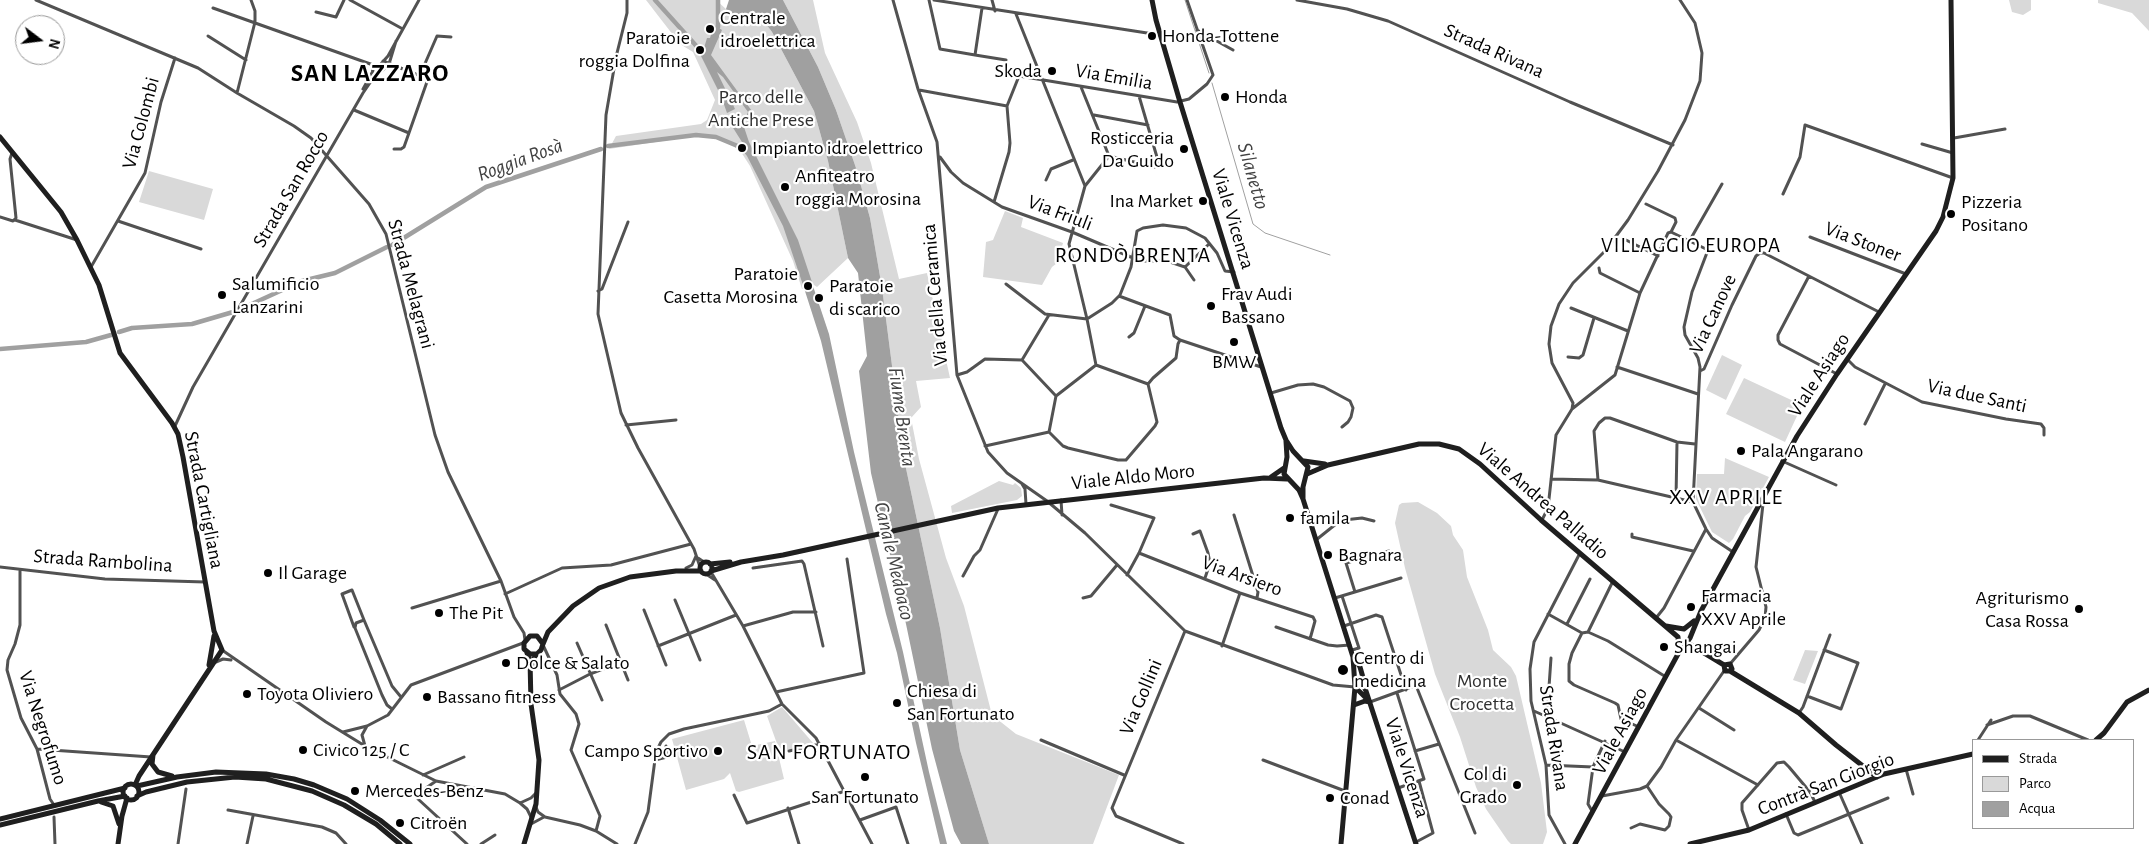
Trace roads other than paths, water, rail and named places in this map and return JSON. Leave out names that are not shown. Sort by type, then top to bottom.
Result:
[{"type":"main road","name":"Viale Vicenza","points":[[1151,0],[1180,102],[1286,440],[1308,467],[1303,499]]},
{"type":"main road","name":"Viale Asiago","points":[[1575,844],[1678,654],[1691,635],[1697,619],[1732,552],[1782,461],[1847,358],[1943,217],[1953,178],[1954,153],[1951,0]]},
{"type":"main road","name":"Strada Cartigliana","points":[[0,138],[61,212],[78,240],[107,307],[120,353],[174,427],[186,470],[214,631],[222,650]]},
{"type":"main road","name":"Viale Vicenza","points":[[1286,440],[1284,474],[1303,499],[1353,657],[1354,705],[1341,844]]},
{"type":"main road","name":"Viale Andrea Palladio","points":[[1306,476],[1328,465],[1419,444],[1449,446],[1474,458],[1541,520],[1679,638]]},
{"type":"main road","points":[[1285,465],[1292,459],[1301,460]]},
{"type":"main road","name":"Viale Andrea Palladio","points":[[1301,460],[1328,465]]},
{"type":"main road","name":"Viale Aldo Moro","points":[[1271,477],[1285,465]]},
{"type":"main road","points":[[1289,481],[1298,482],[1306,476]]},
{"type":"main road","name":"Viale Aldo Moro","points":[[741,562],[998,508],[1271,477],[1289,481]]},
{"type":"main road","points":[[676,571],[686,568],[704,569],[710,564],[741,562]]},
{"type":"main road","points":[[524,844],[536,804],[539,760],[531,704],[530,660],[524,641],[552,626],[579,601],[599,588],[630,577],[704,569],[741,562]]},
{"type":"main road","name":"Viale Asiago","points":[[1678,654],[1679,632],[1697,619]]},
{"type":"main road","points":[[1663,625],[1688,631],[1704,653]]},
{"type":"main road","points":[[531,673],[538,653],[552,626]]},
{"type":"main road","points":[[208,671],[214,642],[214,631]]},
{"type":"main road","points":[[533,636],[539,637],[543,644]]},
{"type":"main road","points":[[1679,638],[1799,713],[1836,745],[1877,776]]},
{"type":"main road","points":[[131,798],[131,786],[222,650]]},
{"type":"main road","points":[[526,651],[538,653]]},
{"type":"main road","name":"Viale Vicenza","points":[[1353,657],[1360,667],[1366,692],[1416,843]]},
{"type":"main road","points":[[1726,669],[1732,668],[1730,664]]},
{"type":"main road","points":[[1355,685],[1363,685],[1366,692]]},
{"type":"main road","points":[[1355,685],[1370,702]]},
{"type":"main road","points":[[2097,739],[2104,733],[2127,702],[2149,690]]},
{"type":"main road","points":[[1354,705],[1365,701],[1370,702]]},
{"type":"main road","name":"Contrà San Giorgio","points":[[1690,844],[1749,830],[1877,776],[1972,754]]},
{"type":"main road","points":[[153,755],[152,764],[158,772],[177,777]]},
{"type":"main road","points":[[0,819],[131,786],[177,777],[236,772],[294,778],[314,785],[347,800],[380,820],[410,844]]},
{"type":"main road","points":[[0,825],[98,801],[131,798],[146,792],[188,782],[235,778],[266,779],[312,791],[344,805],[376,824],[400,844]]},
{"type":"main road","points":[[118,844],[124,809],[139,790],[131,786]]},
{"type":"main road","points":[[98,801],[113,806],[120,827]]},
{"type":"street","name":"Strada Melagrani","points":[[36,0],[198,68],[306,133],[369,204],[386,234],[435,435],[448,472],[501,581],[514,617],[522,629],[533,636]]},
{"type":"street","points":[[237,93],[255,22],[255,11],[251,0]]},
{"type":"street","points":[[316,12],[336,17],[344,0]]},
{"type":"street","points":[[350,0],[401,28]]},
{"type":"street","name":"Strada San Rocco","points":[[361,97],[376,74],[389,64],[401,28],[419,0]]},
{"type":"street","points":[[627,0],[627,13],[616,57],[606,115],[598,291],[598,314],[621,413],[704,569],[716,581],[743,626],[782,704],[820,744],[872,844]]},
{"type":"street","name":"Via della Ceramica","points":[[893,0],[918,89],[933,128],[940,156],[953,343],[957,375],[985,446],[1000,467],[1047,501],[1091,538],[1185,631]]},
{"type":"street","points":[[929,0],[940,49],[1006,60]]},
{"type":"street","points":[[934,0],[1161,35]]},
{"type":"street","points":[[992,0],[995,10]]},
{"type":"street","points":[[1180,102],[1198,93],[1207,84],[1212,75],[1187,0]]},
{"type":"street","name":"Strada Rivana","points":[[1297,0],[1347,9],[1388,21],[1570,102],[1673,145]]},
{"type":"street","points":[[1572,409],[1572,398],[1555,372],[1552,363],[1549,336],[1554,314],[1574,283],[1605,251],[1628,220],[1673,145],[1694,98],[1700,82],[1703,63],[1698,31],[1680,0]]},
{"type":"street","points":[[214,8],[366,61],[382,71]]},
{"type":"street","points":[[975,55],[982,8]]},
{"type":"street","points":[[1016,14],[1085,186]]},
{"type":"street","points":[[1197,30],[1233,50]]},
{"type":"street","points":[[208,36],[246,60]]},
{"type":"street","points":[[420,75],[437,36],[451,37]]},
{"type":"street","name":"Strada San Rocco","points":[[174,427],[190,393],[327,158],[375,68],[383,61],[398,37]]},
{"type":"street","name":"Via Colombi","points":[[91,267],[145,173],[161,102],[175,58]]},
{"type":"street","points":[[383,61],[428,79],[404,146],[401,149],[394,149]]},
{"type":"street","points":[[375,68],[376,74]]},
{"type":"street","name":"Via Emilia","points":[[1007,106],[1020,76],[1180,102]]},
{"type":"street","points":[[1081,86],[1109,156]]},
{"type":"street","points":[[918,89],[1007,106],[1009,152],[994,202]]},
{"type":"street","points":[[1109,156],[1155,167],[1159,164],[1139,96]]},
{"type":"street","points":[[354,110],[409,133]]},
{"type":"street","points":[[1093,115],[1148,124]]},
{"type":"street","points":[[1782,194],[1800,158],[1805,124],[1953,178]]},
{"type":"street","points":[[1954,138],[2006,129]]},
{"type":"street","points":[[1922,144],[1954,153]]},
{"type":"street","points":[[12,152],[10,159],[15,220]]},
{"type":"street","name":"Via Friuli","points":[[940,156],[951,172],[963,183],[994,202],[1133,258],[1143,261],[1167,261],[1185,266]]},
{"type":"street","points":[[1096,365],[1069,244],[1085,186],[1109,156]]},
{"type":"street","points":[[1046,180],[1050,169],[1074,160]]},
{"type":"street","points":[[1690,240],[1722,184]]},
{"type":"street","points":[[1541,520],[1548,508],[1556,435],[1572,409],[1614,377],[1640,293],[1668,233],[1671,232],[1676,222],[1675,218],[1646,204]]},
{"type":"street","points":[[0,217],[78,240]]},
{"type":"street","points":[[118,221],[202,249]]},
{"type":"street","points":[[598,291],[602,289],[628,222]]},
{"type":"street","points":[[1006,284],[1049,315],[1087,319],[1112,304],[1119,296],[1131,267],[1137,231],[1143,228],[1163,225],[1186,228],[1205,238],[1217,253],[1225,271],[1234,272]]},
{"type":"street","points":[[1671,232],[1708,250],[1695,284],[1684,325],[1685,335],[1698,358],[1700,371],[1693,502],[1712,538],[1732,552]]},
{"type":"street","name":"Via Stoner","points":[[1810,237],[1906,274]]},
{"type":"street","points":[[1626,240],[1658,256]]},
{"type":"street","points":[[1194,280],[1185,266],[1209,244]]},
{"type":"street","name":"Via Canove","points":[[1700,371],[1704,369],[1732,305],[1758,254],[1764,253],[1879,312]]},
{"type":"street","points":[[1599,268],[1600,273],[1640,293]]},
{"type":"street","points":[[1809,276],[1778,335],[1778,340],[1780,344],[1837,374]]},
{"type":"street","points":[[1119,296],[1170,315],[1174,336],[1180,340],[1263,367]]},
{"type":"street","points":[[1130,337],[1134,333],[1145,306]]},
{"type":"street","points":[[1571,308],[1628,331]]},
{"type":"street","points":[[1022,360],[1049,315]]},
{"type":"street","points":[[1568,357],[1579,358],[1582,355],[1594,318]]},
{"type":"street","points":[[1148,384],[1176,358],[1180,340]]},
{"type":"street","name":"Via due Santi","points":[[1847,358],[1855,367],[1922,402],[2041,424],[2044,428],[2044,435]]},
{"type":"street","points":[[957,375],[967,372],[985,359],[1022,360],[1056,396]]},
{"type":"street","points":[[1096,365],[1148,384]]},
{"type":"street","points":[[1049,432],[1056,396],[1096,365]]},
{"type":"street","points":[[1617,368],[1698,394]]},
{"type":"street","points":[[1049,432],[1063,446],[1068,448],[1118,460],[1126,460],[1155,426],[1156,422],[1148,384]]},
{"type":"street","points":[[1271,393],[1298,385],[1313,384],[1324,387],[1350,401],[1353,408],[1351,417],[1342,427]]},
{"type":"street","points":[[1865,424],[1885,384]]},
{"type":"street","points":[[1598,480],[1594,431],[1599,422],[1605,418],[1610,418],[1677,442],[1695,444]]},
{"type":"street","points":[[626,425],[676,420]]},
{"type":"street","points":[[985,446],[1049,432]]},
{"type":"street","points":[[1676,499],[1677,442]]},
{"type":"street","points":[[1782,461],[1836,485]]},
{"type":"street","points":[[1551,480],[1598,480],[1693,502]]},
{"type":"street","points":[[1022,483],[1025,489],[1026,504]]},
{"type":"street","points":[[1061,500],[1063,516]]},
{"type":"street","points":[[1730,664],[1759,630],[1765,618],[1766,607],[1756,566],[1763,504],[1761,500]]},
{"type":"street","points":[[1112,505],[1154,518],[1127,575]]},
{"type":"street","points":[[963,576],[974,556],[980,550],[998,508]]},
{"type":"street","points":[[1234,516],[1258,592],[1257,598]]},
{"type":"street","points":[[1316,540],[1344,520],[1362,518],[1374,521]]},
{"type":"street","points":[[1656,618],[1664,608],[1692,551],[1706,529]]},
{"type":"street","points":[[1193,534],[1200,531],[1208,553],[1210,563],[1205,578]]},
{"type":"street","points":[[1632,534],[1632,537],[1692,551]]},
{"type":"street","points":[[505,594],[562,568],[611,566],[691,544]]},
{"type":"street","points":[[1355,592],[1346,563],[1389,551]]},
{"type":"street","points":[[686,568],[694,562],[696,552]]},
{"type":"street","name":"Via Arsiero","points":[[1139,553],[1240,592],[1313,617],[1315,621],[1310,639]]},
{"type":"street","name":"Strada Rivana","points":[[1565,844],[1549,815],[1546,765],[1530,690],[1530,669],[1534,642],[1580,553]]},
{"type":"street","points":[[776,692],[864,673],[847,559]]},
{"type":"street","points":[[753,568],[802,561],[823,646]]},
{"type":"street","points":[[1083,598],[1091,596],[1117,565]]},
{"type":"street","points":[[716,581],[723,566]]},
{"type":"street","name":"Strada Rambolina","points":[[0,567],[105,580],[205,582]]},
{"type":"street","name":"Via Negrofumo","points":[[20,570],[20,625],[8,660],[8,670],[21,718],[37,749],[50,799],[54,806]]},
{"type":"street","points":[[1335,598],[1401,578]]},
{"type":"street","points":[[1567,624],[1590,579]]},
{"type":"street","points":[[412,608],[501,581]]},
{"type":"street","points":[[1588,632],[1613,581]]},
{"type":"street","points":[[392,709],[387,705],[342,594],[352,590],[392,686],[401,697]]},
{"type":"street","points":[[1222,646],[1240,592]]},
{"type":"street","points":[[1276,627],[1337,646],[1359,648],[1342,596]]},
{"type":"street","points":[[675,600],[700,660]]},
{"type":"street","points":[[644,610],[666,664]]},
{"type":"street","points":[[743,626],[793,612],[816,612]]},
{"type":"street","points":[[1548,614],[1582,633],[1588,632],[1608,641],[1666,677]]},
{"type":"street","points":[[658,646],[736,615]]},
{"type":"street","points":[[1344,626],[1376,615],[1382,617],[1406,690]]},
{"type":"street","points":[[355,628],[356,623],[364,620]]},
{"type":"street","points":[[606,625],[628,680]]},
{"type":"street","name":"Strada Melagrani","points":[[522,629],[524,641]]},
{"type":"street","points":[[1185,631],[1333,685],[1355,685]]},
{"type":"street","name":"Via Gollini","points":[[1183,844],[1116,816],[1112,808],[1185,631]]},
{"type":"street","points":[[1582,633],[1569,664],[1570,681],[1574,685],[1618,705],[1621,719],[1639,728]]},
{"type":"street","points":[[1799,713],[1830,635]]},
{"type":"street","points":[[341,732],[359,729],[382,718],[392,709],[411,685],[514,647],[524,641]]},
{"type":"street","points":[[577,643],[602,700]]},
{"type":"street","points":[[543,644],[557,675],[560,694],[576,714],[579,724],[571,750],[600,816],[596,831]]},
{"type":"street","points":[[514,647],[526,651]]},
{"type":"street","name":"Strada Cartigliana","points":[[222,650],[236,662],[354,740],[436,780],[497,792],[520,803],[527,809],[532,822]]},
{"type":"street","points":[[1807,696],[1841,709],[1858,663],[1824,650]]},
{"type":"street","points":[[538,653],[545,654],[548,658]]},
{"type":"street","points":[[1547,716],[1551,658]]},
{"type":"street","points":[[212,665],[223,659],[236,662]]},
{"type":"street","points":[[559,690],[590,674],[621,662]]},
{"type":"street","points":[[1602,796],[1647,786],[1661,767],[1676,740],[1726,669]]},
{"type":"street","points":[[1370,702],[1414,686],[1417,688],[1475,833]]},
{"type":"street","points":[[1397,693],[1424,779],[1398,788]]},
{"type":"street","points":[[635,844],[648,812],[656,752],[661,742],[669,734],[684,729],[769,711],[782,704]]},
{"type":"street","points":[[1699,708],[1734,730]]},
{"type":"street","points":[[1534,712],[1547,716],[1626,752]]},
{"type":"street","points":[[1987,725],[2013,716],[2030,716],[2086,739]]},
{"type":"street","points":[[1979,739],[1991,720]]},
{"type":"street","points":[[354,740],[367,726]]},
{"type":"street","points":[[354,740],[355,732],[359,729]]},
{"type":"street","points":[[363,732],[365,746]]},
{"type":"street","points":[[1041,740],[1124,775]]},
{"type":"street","points":[[1676,740],[1758,785]]},
{"type":"street","points":[[1592,812],[1588,804],[1594,767],[1605,742]]},
{"type":"street","points":[[789,751],[820,744]]},
{"type":"street","points":[[1415,751],[1439,744]]},
{"type":"street","points":[[655,760],[667,758],[666,746]]},
{"type":"street","points":[[37,749],[153,755]]},
{"type":"street","points":[[423,775],[464,757]]},
{"type":"street","points":[[1263,760],[1345,791]]},
{"type":"street","points":[[1749,830],[1742,810],[1742,804],[1777,763],[1784,762],[1810,792],[1815,802]]},
{"type":"street","points":[[1546,765],[1594,767]]},
{"type":"street","points":[[1906,769],[1913,794]]},
{"type":"street","points":[[436,780],[419,793],[418,799],[467,844]]},
{"type":"street","points":[[1416,843],[1433,834],[1419,780]]},
{"type":"street","points":[[1630,828],[1640,824],[1665,830],[1669,826],[1671,817],[1659,804],[1647,786]]},
{"type":"street","points":[[178,844],[186,789]]},
{"type":"street","points":[[520,803],[532,798],[537,790]]},
{"type":"street","points":[[734,795],[747,823],[788,808],[845,791]]},
{"type":"street","points":[[1839,792],[1862,844]]},
{"type":"street","points":[[1786,814],[1794,834],[1798,835],[1888,798]]},
{"type":"street","points":[[536,804],[538,812],[544,817],[580,825],[596,831],[617,844]]},
{"type":"street","points":[[860,820],[896,807],[908,844]]},
{"type":"street","points":[[788,808],[799,844]]},
{"type":"street","points":[[228,810],[325,828],[336,833],[346,844]]},
{"type":"street","points":[[247,844],[253,816]]},
{"type":"street","name":"Via Negrofumo","points":[[54,817],[55,844]]},
{"type":"street","points":[[532,822],[544,817]]},
{"type":"street","points":[[481,844],[495,835]]},
{"type":"water","points":[[729,0],[783,0],[818,67],[836,110],[856,168],[870,218],[882,288],[904,459],[940,628],[960,750],[989,844],[961,844],[954,831],[932,749],[906,624],[871,473],[859,371],[867,356],[858,273],[848,258],[828,161],[814,111],[772,32],[758,13],[730,17],[726,9]]},
{"type":"water","points":[[714,25],[722,30],[711,55],[757,118],[748,122],[746,117],[748,112],[723,77],[717,72],[735,109],[727,113],[721,96],[700,54],[707,38],[710,38]]},
{"type":"water","points":[[741,118],[749,142],[798,240],[812,282],[803,285],[783,226],[743,151],[745,148],[747,150],[730,123]]},
{"type":"water","name":"Canale Medoaco","points":[[813,286],[829,334],[854,452],[903,652],[947,844],[940,844],[897,653],[821,341],[804,288]]},
{"type":"waterway","points":[[655,0],[700,50]]},
{"type":"waterway","name":"Canale Medoaco","points":[[715,33],[718,27],[718,0]]},
{"type":"waterway","name":"Silanetto","points":[[1185,0],[1209,73]]},
{"type":"waterway","name":"Silanetto","points":[[1212,83],[1253,224],[1265,233],[1330,255]]},
{"type":"waterway","name":"Roggia Rosà","points":[[608,146],[696,135],[716,137],[740,147]]},
{"type":"waterway","name":"Roggia Rosà","points":[[402,239],[486,187],[601,149]]},
{"type":"waterway","name":"Roggia Rosà","points":[[392,245],[398,241]]},
{"type":"waterway","name":"Roggia Rosà","points":[[243,308],[302,281],[335,273],[387,247]]},
{"type":"waterway","name":"Roggia Rosà","points":[[119,332],[132,328],[192,324],[233,312]]},
{"type":"waterway","name":"Roggia Rosà","points":[[0,349],[86,342],[111,335]]},
{"type":"place","name":"Centrale idroelettrica","points":[[710,29]]},
{"type":"place","name":"Honda-Tottene","points":[[1152,36]]},
{"type":"place","name":"Paratoie roggia Dolfina","points":[[700,50]]},
{"type":"place","name":"Skoda","points":[[1052,71]]},
{"type":"place","name":"Honda","points":[[1225,97]]},
{"type":"place","name":"Impianto idroelettrico","points":[[742,148]]},
{"type":"place","name":"Rosticceria Da Guido","points":[[1184,149]]},
{"type":"place","name":"Anfiteatro roggia Morosina","points":[[785,187]]},
{"type":"place","name":"Ina Market","points":[[1203,201]]},
{"type":"place","name":"Pizzeria Positano","points":[[1951,214]]},
{"type":"place","name":"Paratoie Casetta Morosina","points":[[808,286]]},
{"type":"place","name":"Salumificio Lanzarini","points":[[222,295]]},
{"type":"place","name":"Paratoie di scarico","points":[[819,298]]},
{"type":"place","name":"Frav Audi Bassano","points":[[1211,306]]},
{"type":"place","name":"BMW","points":[[1234,342]]},
{"type":"place","name":"Pala Angarano","points":[[1741,451]]},
{"type":"place","name":"famila","points":[[1290,518]]},
{"type":"place","name":"Bagnara","points":[[1328,555]]},
{"type":"place","name":"Il Garage","points":[[268,573]]},
{"type":"place","name":"Farmacia XXV Aprile","points":[[1691,607]]},
{"type":"place","name":"Agriturismo Casa Rossa","points":[[2079,609]]},
{"type":"place","name":"The Pit","points":[[439,613]]},
{"type":"place","name":"Shangai","points":[[1664,647]]},
{"type":"place","name":"Dolce & Salato","points":[[506,663]]},
{"type":"place","name":"Centro di medicina","points":[[1343,670]]},
{"type":"place","name":"Toyota Oliviero","points":[[247,694]]},
{"type":"place","name":"Bassano fitness","points":[[427,697]]},
{"type":"place","name":"Chiesa di San Fortunato","points":[[897,703]]},
{"type":"place","name":"Civico 125 / C","points":[[303,750]]},
{"type":"place","name":"Campo Sportivo","points":[[718,751]]},
{"type":"place","name":"San Fortunato","points":[[865,777]]},
{"type":"place","name":"Col di Grado","points":[[1517,785]]},
{"type":"place","name":"Mercedes-Benz","points":[[355,791]]},
{"type":"place","name":"Conad","points":[[1330,798]]},
{"type":"place","name":"Citroën","points":[[400,823]]},
{"type":"district","name":"SAN LAZZARO","points":[[370,73]]},
{"type":"district","name":"VILLAGGIO EUROPA","points":[[1691,246]]},
{"type":"district","name":"RONDÒ BRENTA","points":[[1133,255]]},
{"type":"district","name":"XXV APRILE","points":[[1726,497]]},
{"type":"district","name":"SAN FORTUNATO","points":[[829,752]]},
{"type":"park label","name":"Parco delle Antiche Prese","points":[[761,108]]},
{"type":"park label","name":"Monte Crocetta","points":[[1482,692]]},
{"type":"water label","name":"Fiume Brenta","points":[[902,417]]}]
